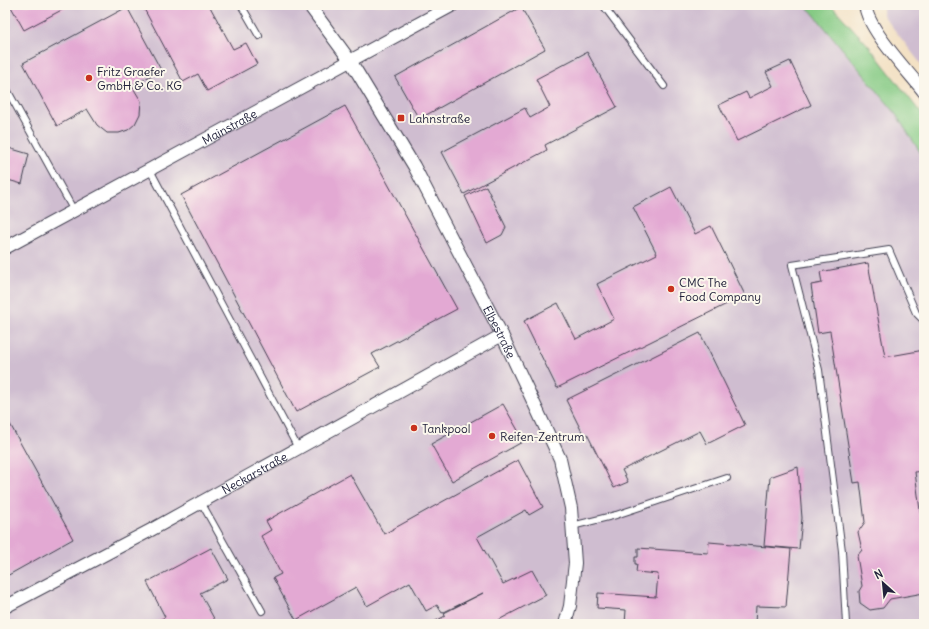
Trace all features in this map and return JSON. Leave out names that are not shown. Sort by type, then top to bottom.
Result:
[{"type":"street","points":[[309,5],[351,62]]},
{"type":"street","name":"Mainstraße","points":[[5,248],[351,62],[453,5]]},
{"type":"street","points":[[865,5],[868,18],[876,30],[924,92]]},
{"type":"street","name":"Elbestraße","points":[[351,62],[414,166],[502,335],[560,459],[571,508],[575,563],[570,606],[565,624]]},
{"type":"street","name":"Neckarstraße","points":[[5,608],[201,502],[502,335]]},
{"type":"lane","points":[[241,5],[260,36]]},
{"type":"lane","points":[[603,5],[664,86]]},
{"type":"lane","points":[[5,86],[74,211]]},
{"type":"lane","points":[[150,170],[298,448]]},
{"type":"lane","points":[[846,624],[842,551],[819,370],[792,265],[889,250],[916,313],[924,321]]},
{"type":"lane","points":[[572,526],[616,516],[727,478]]},
{"type":"lane","points":[[201,502],[262,611]]},
{"type":"shaded area","points":[[5,5],[803,5],[811,11],[893,110],[924,158],[924,624],[5,624]]},
{"type":"shaded area","points":[[883,5],[924,5],[924,68],[883,15]]},
{"type":"green space","points":[[803,5],[831,5],[868,45],[924,117],[924,158],[893,110],[811,11]]},
{"type":"building","points":[[10,5],[71,5],[24,30]]},
{"type":"building","points":[[142,5],[209,5],[233,49],[246,43],[257,64],[207,91],[198,74],[183,82]]},
{"type":"building","name":"Fritz Graefer GmbH & Co. KG","points":[[127,7],[161,70],[132,86],[141,101],[140,114],[135,124],[128,130],[119,133],[107,133],[97,125],[87,109],[57,126],[23,63]]},
{"type":"building","points":[[521,7],[545,49],[419,119],[395,77]]},
{"type":"building","points":[[587,52],[617,107],[545,145],[547,150],[464,194],[442,152],[525,108],[530,118],[550,107],[536,79]]},
{"type":"building","points":[[790,61],[811,105],[737,141],[719,105],[746,92],[749,98],[773,86],[766,72]]},
{"type":"building","points":[[345,106],[457,309],[372,354],[380,367],[296,412],[181,195]]},
{"type":"building","points":[[5,147],[29,154],[22,184],[8,180],[5,189]]},
{"type":"building","points":[[486,186],[506,227],[502,235],[487,243],[465,196]]},
{"type":"building","name":"CMC The Food Company","points":[[671,187],[695,234],[711,226],[745,295],[557,388],[524,321],[558,303],[576,339],[614,319],[597,284],[657,254],[633,207]]},
{"type":"building","points":[[868,263],[885,357],[924,350],[924,471],[915,472],[921,518],[924,520],[924,593],[890,599],[883,608],[870,610],[860,603],[859,591],[862,586],[857,556],[862,550],[858,532],[865,522],[860,482],[854,483],[830,331],[818,333],[811,285],[822,283],[820,272]]},
{"type":"building","points":[[700,333],[745,425],[707,444],[700,431],[622,470],[628,482],[614,488],[587,434],[584,436],[566,400]]},
{"type":"building","points":[[503,404],[524,441],[452,481],[431,444]]},
{"type":"building","points":[[5,415],[73,539],[5,577]]},
{"type":"building","points":[[518,460],[543,507],[529,515],[526,510],[477,537],[503,584],[532,570],[546,595],[491,624],[430,624],[445,616],[444,613],[483,593],[442,613],[437,605],[426,611],[410,582],[367,606],[356,587],[296,620],[273,578],[281,574],[261,536],[271,530],[266,521],[350,474],[384,534]]},
{"type":"building","points":[[798,467],[802,518],[799,549],[764,546],[770,477]]},
{"type":"building","points":[[709,542],[791,549],[786,607],[756,606],[755,624],[625,624],[626,610],[597,608],[598,593],[656,597],[658,574],[636,572],[637,564],[635,564],[635,557],[638,557],[638,548],[708,553]]},
{"type":"building","points":[[211,548],[228,579],[200,593],[217,624],[152,624],[165,617],[147,582]]},
{"type":"place","name":"Fritz Graefer GmbH & Co. KG","points":[[89,78]]},
{"type":"place","name":"Lahnstraße","points":[[401,118]]},
{"type":"place","name":"CMC The Food Company","points":[[671,289]]},
{"type":"place","name":"Tankpool","points":[[414,428]]},
{"type":"place","name":"Reifen-Zentrum","points":[[492,436]]}]
